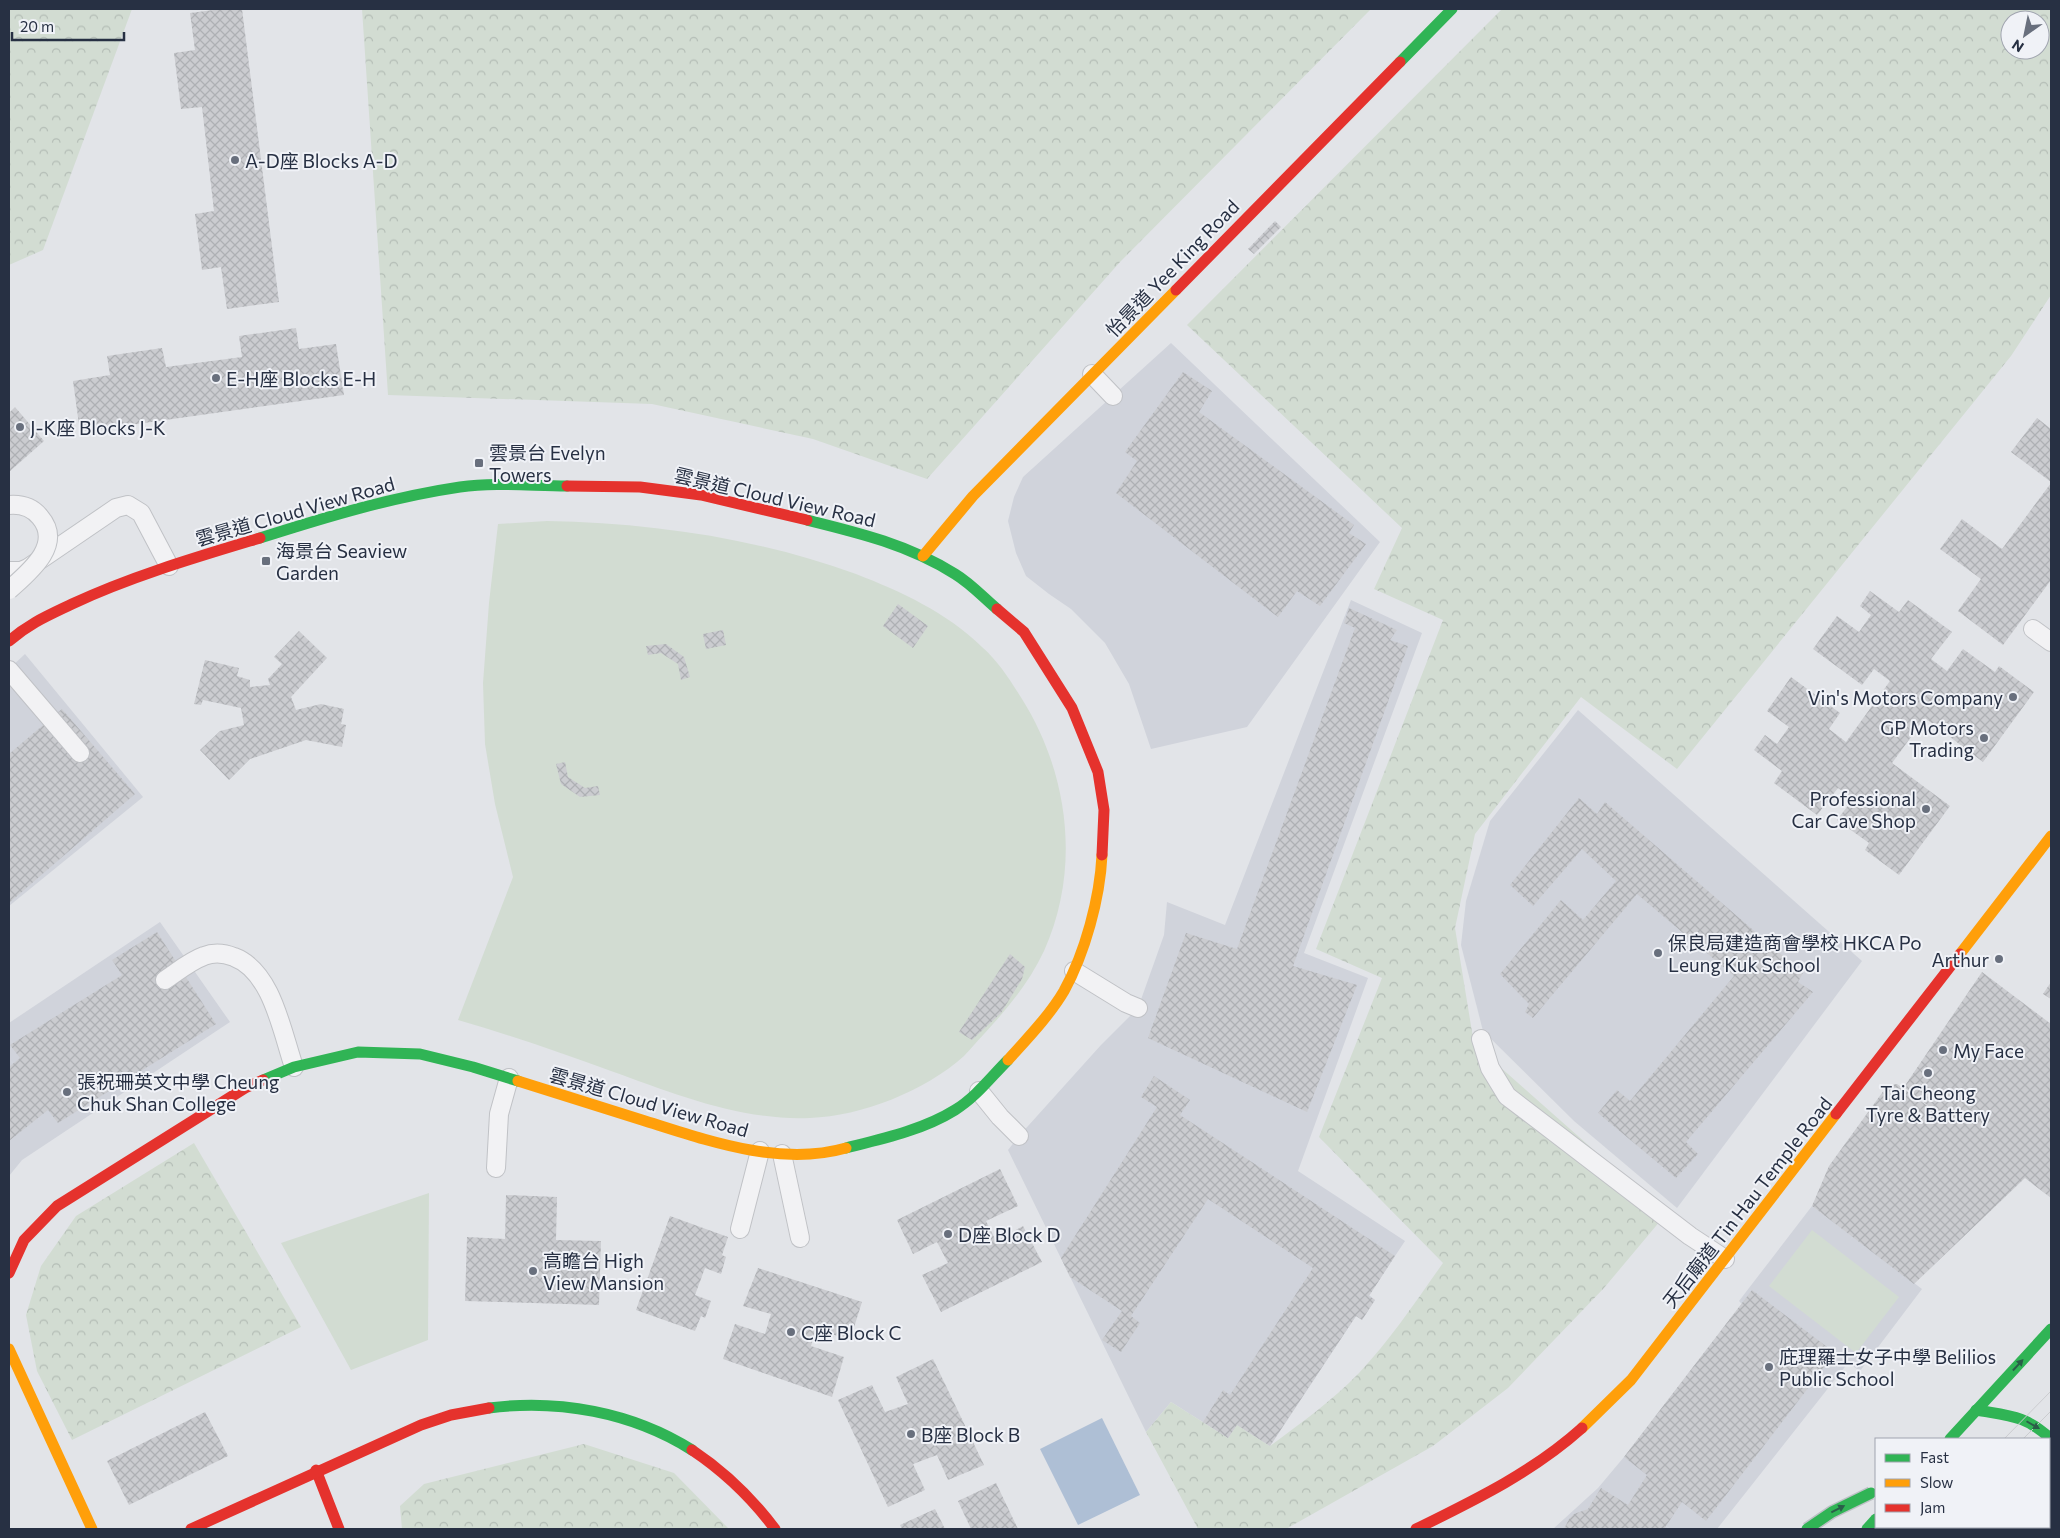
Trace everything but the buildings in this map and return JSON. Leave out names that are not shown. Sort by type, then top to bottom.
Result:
[{"type":"street","name":"怡景道 Yee King Road","points":[[923,556],[973,496],[1452,9]]},
{"type":"street","name":"雲景道 Cloud View Road","points":[[9,641],[28,626],[98,592],[169,566],[354,510],[461,487],[503,485],[640,487],[701,495],[854,531],[923,556],[957,575],[1024,632],[1072,708],[1098,772],[1104,810],[1101,879],[1093,914],[1074,971],[1062,993],[1028,1038],[979,1091],[955,1110],[933,1120],[881,1139],[833,1152],[782,1154],[718,1144],[474,1067],[420,1054],[358,1052],[294,1067],[245,1088],[58,1206],[24,1240],[9,1273]]},
{"type":"street","name":"天后廟道 Tin Hau Temple Road","points":[[1416,1529],[1488,1493],[1541,1461],[1604,1408],[1631,1380],[2051,836]]},
{"type":"street","points":[[1951,1438],[2051,1329]]},
{"type":"street","points":[[9,1349],[92,1529]]},
{"type":"street","points":[[191,1529],[316,1470],[449,1416],[526,1404],[556,1405],[600,1412],[645,1424],[676,1439],[707,1459],[734,1483],[747,1495],[775,1529]]},
{"type":"street","points":[[1976,1410],[2024,1420],[2037,1426],[2047,1438]]},
{"type":"street","points":[[316,1470],[339,1529]]},
{"type":"street","points":[[1807,1529],[1832,1512],[1875,1492]]},
{"type":"lane","points":[[1092,374],[1114,396]]},
{"type":"lane","points":[[9,505],[26,507],[38,514],[46,524],[48,540],[40,559],[9,590]]},
{"type":"lane","points":[[15,571],[28,568],[116,508],[128,505],[141,513],[169,566]]},
{"type":"lane","points":[[2033,629],[2051,642]]},
{"type":"lane","points":[[9,670],[80,753]]},
{"type":"lane","points":[[165,980],[193,961],[214,953],[228,954],[244,960],[264,982],[294,1067]]},
{"type":"lane","points":[[1074,971],[1126,1003],[1138,1008]]},
{"type":"lane","points":[[1481,1039],[1490,1068],[1507,1096],[1690,1236],[1725,1259]]},
{"type":"lane","points":[[496,1168],[500,1114],[508,1078]]},
{"type":"lane","points":[[979,1091],[1000,1117],[1019,1136]]},
{"type":"lane","points":[[740,1229],[760,1151]]},
{"type":"lane","points":[[782,1154],[800,1238]]},
{"type":"shaded area","points":[[1171,343],[1380,542],[1247,727],[1151,749],[1129,684],[1105,643],[1071,609],[1026,576],[1016,553],[1008,521],[1014,497],[1023,477]]},
{"type":"shaded area","points":[[1351,600],[1422,633],[1304,953],[1368,978],[1298,1171],[1405,1241],[1369,1295],[1375,1300],[1362,1320],[1356,1316],[1270,1446],[1237,1425],[1228,1438],[1171,1402],[1146,1432],[1008,1150],[1101,1045],[1138,1008],[1164,935],[1167,902],[1225,925]]},
{"type":"shaded area","points":[[25,654],[143,797],[9,906],[9,669]]},
{"type":"shaded area","name":"保良局建造商會學校 HKCA Po Leung Kuk School","points":[[1578,710],[1862,961],[1677,1208],[1574,1121],[1483,1031],[1461,945],[1466,901],[1490,821]]},
{"type":"shaded area","name":"張祝珊英文中學 Cheung Chuk Shan College","points":[[160,922],[230,1022],[22,1160],[9,1176],[9,1023]]},
{"type":"shaded area","name":"庇理羅士女子中學 Belilios Public School","points":[[1812,1206],[1922,1289],[1860,1371],[1848,1363],[1717,1529],[1553,1529],[1598,1488],[1624,1457],[1742,1304],[1739,1301]]},
{"type":"green space","points":[[9,9],[132,9],[43,250],[9,265]]},
{"type":"green space","points":[[362,9],[1371,9],[1120,262],[927,479],[813,439],[652,404],[388,395]]},
{"type":"green space","points":[[1502,9],[2051,9],[2051,295],[2011,356],[1677,769],[1581,697],[1475,834],[1455,928],[1474,1044],[1666,1214],[1604,1288],[1508,1388],[1433,1446],[1286,1529],[1198,1529],[1146,1432],[1171,1402],[1228,1438],[1237,1425],[1270,1446],[1327,1402],[1359,1373],[1393,1333],[1443,1263],[1319,1137],[1382,978],[1316,949],[1443,620],[1374,589],[1402,528],[1187,325]]},
{"type":"green space","points":[[547,521],[586,522],[665,529],[742,542],[819,561],[890,588],[938,613],[968,635],[994,659],[1004,672],[1038,728],[1050,758],[1059,790],[1064,822],[1066,855],[1063,888],[1056,920],[1044,951],[1032,974],[993,1025],[964,1056],[948,1069],[912,1090],[871,1107],[830,1116],[784,1118],[734,1111],[684,1097],[535,1044],[458,1020],[513,877],[495,804],[485,744],[483,683],[489,603],[498,524]]},
{"type":"green space","points":[[194,1143],[301,1327],[72,1440],[37,1371],[26,1315],[41,1266],[76,1216]]},
{"type":"green space","points":[[429,1193],[428,1340],[351,1370],[281,1243]]},
{"type":"green space","points":[[1812,1230],[1899,1297],[1856,1353],[1769,1286]]},
{"type":"green space","points":[[584,1444],[674,1473],[729,1529],[402,1529],[400,1506],[424,1484]]},
{"type":"water","points":[[1102,1418],[1140,1495],[1078,1525],[1040,1449]]},
{"type":"tram line","points":[[2005,1438],[2051,1391]]},
{"type":"tram line","points":[[2024,1438],[2051,1411]]},
{"type":"traffic: fast","points":[[1400,62],[1452,9]]},
{"type":"traffic: fast","points":[[260,538],[359,508],[435,491],[487,485],[567,486]]},
{"type":"traffic: fast","points":[[807,520],[865,535],[920,555],[961,578],[997,609]]},
{"type":"traffic: fast","points":[[263,1080],[294,1067],[358,1052],[420,1054],[473,1067],[518,1081]]},
{"type":"traffic: fast","points":[[846,1148],[902,1133],[943,1117],[970,1099],[1008,1060]]},
{"type":"traffic: fast","points":[[1951,1438],[2051,1329]]},
{"type":"traffic: fast","points":[[489,1408],[541,1405],[594,1411],[645,1426],[692,1450]]},
{"type":"traffic: fast","points":[[1976,1410],[2008,1415],[2025,1421],[2050,1438]]},
{"type":"traffic: fast","points":[[1807,1529],[1832,1512],[1871,1493]]},
{"type":"traffic: fast","points":[[1867,1529],[1875,1520]]},
{"type":"traffic: slow","points":[[923,556],[973,496],[1176,290]]},
{"type":"traffic: slow","points":[[1960,954],[2051,836]]},
{"type":"traffic: slow","points":[[1008,1060],[1052,1009],[1072,976],[1085,943],[1095,907],[1102,855]]},
{"type":"traffic: slow","points":[[518,1081],[717,1143],[743,1149],[795,1154],[821,1153],[846,1148]]},
{"type":"traffic: slow","points":[[1582,1428],[1631,1380],[1836,1114]]},
{"type":"traffic: slow","points":[[9,1349],[92,1529]]},
{"type":"traffic: jam","points":[[1176,290],[1400,62]]},
{"type":"traffic: jam","points":[[567,486],[640,487],[701,495],[807,520]]},
{"type":"traffic: jam","points":[[9,641],[39,620],[95,594],[212,552],[260,538]]},
{"type":"traffic: jam","points":[[997,609],[1024,632],[1072,708],[1098,772],[1104,810],[1102,855]]},
{"type":"traffic: jam","points":[[1836,1114],[1960,954]]},
{"type":"traffic: jam","points":[[9,1273],[24,1240],[57,1206],[245,1088],[263,1080]]},
{"type":"traffic: jam","points":[[191,1529],[421,1425],[451,1415],[489,1408]]},
{"type":"traffic: jam","points":[[1416,1529],[1482,1496],[1524,1472],[1582,1428]]},
{"type":"traffic: jam","points":[[692,1450],[716,1467],[737,1486],[757,1506],[775,1529]]},
{"type":"traffic: jam","points":[[316,1470],[339,1529]]},
{"type":"place","name":"A-D座 Blocks A-D","points":[[235,160]]},
{"type":"place","name":"E-H座 Blocks E-H","points":[[216,378]]},
{"type":"place","name":"J-K座 Blocks J-K","points":[[20,427]]},
{"type":"place","name":"雲景台 Evelyn Towers","points":[[479,463]]},
{"type":"place","name":"海景台 Seaview Garden","points":[[266,561]]},
{"type":"place","name":"Vin's Motors Company","points":[[2013,697]]},
{"type":"place","name":"GP Motors Trading","points":[[1984,738]]},
{"type":"place","name":"Professional Car Cave Shop","points":[[1926,809]]},
{"type":"place","name":"保良局建造商會學校 HKCA Po Leung Kuk School","points":[[1658,953]]},
{"type":"place","name":"Arthur","points":[[1999,959]]},
{"type":"place","name":"My Face","points":[[1943,1050]]},
{"type":"place","name":"Tai Cheong Tyre & Battery","points":[[1928,1073]]},
{"type":"place","name":"張祝珊英文中學 Cheung Chuk Shan College","points":[[67,1092]]},
{"type":"place","name":"D座 Block D","points":[[948,1234]]},
{"type":"place","name":"高瞻台 High View Mansion","points":[[533,1271]]},
{"type":"place","name":"C座 Block C","points":[[791,1332]]},
{"type":"place","name":"庇理羅士女子中學 Belilios Public School","points":[[1769,1367]]},
{"type":"place","name":"B座 Block B","points":[[911,1434]]}]
